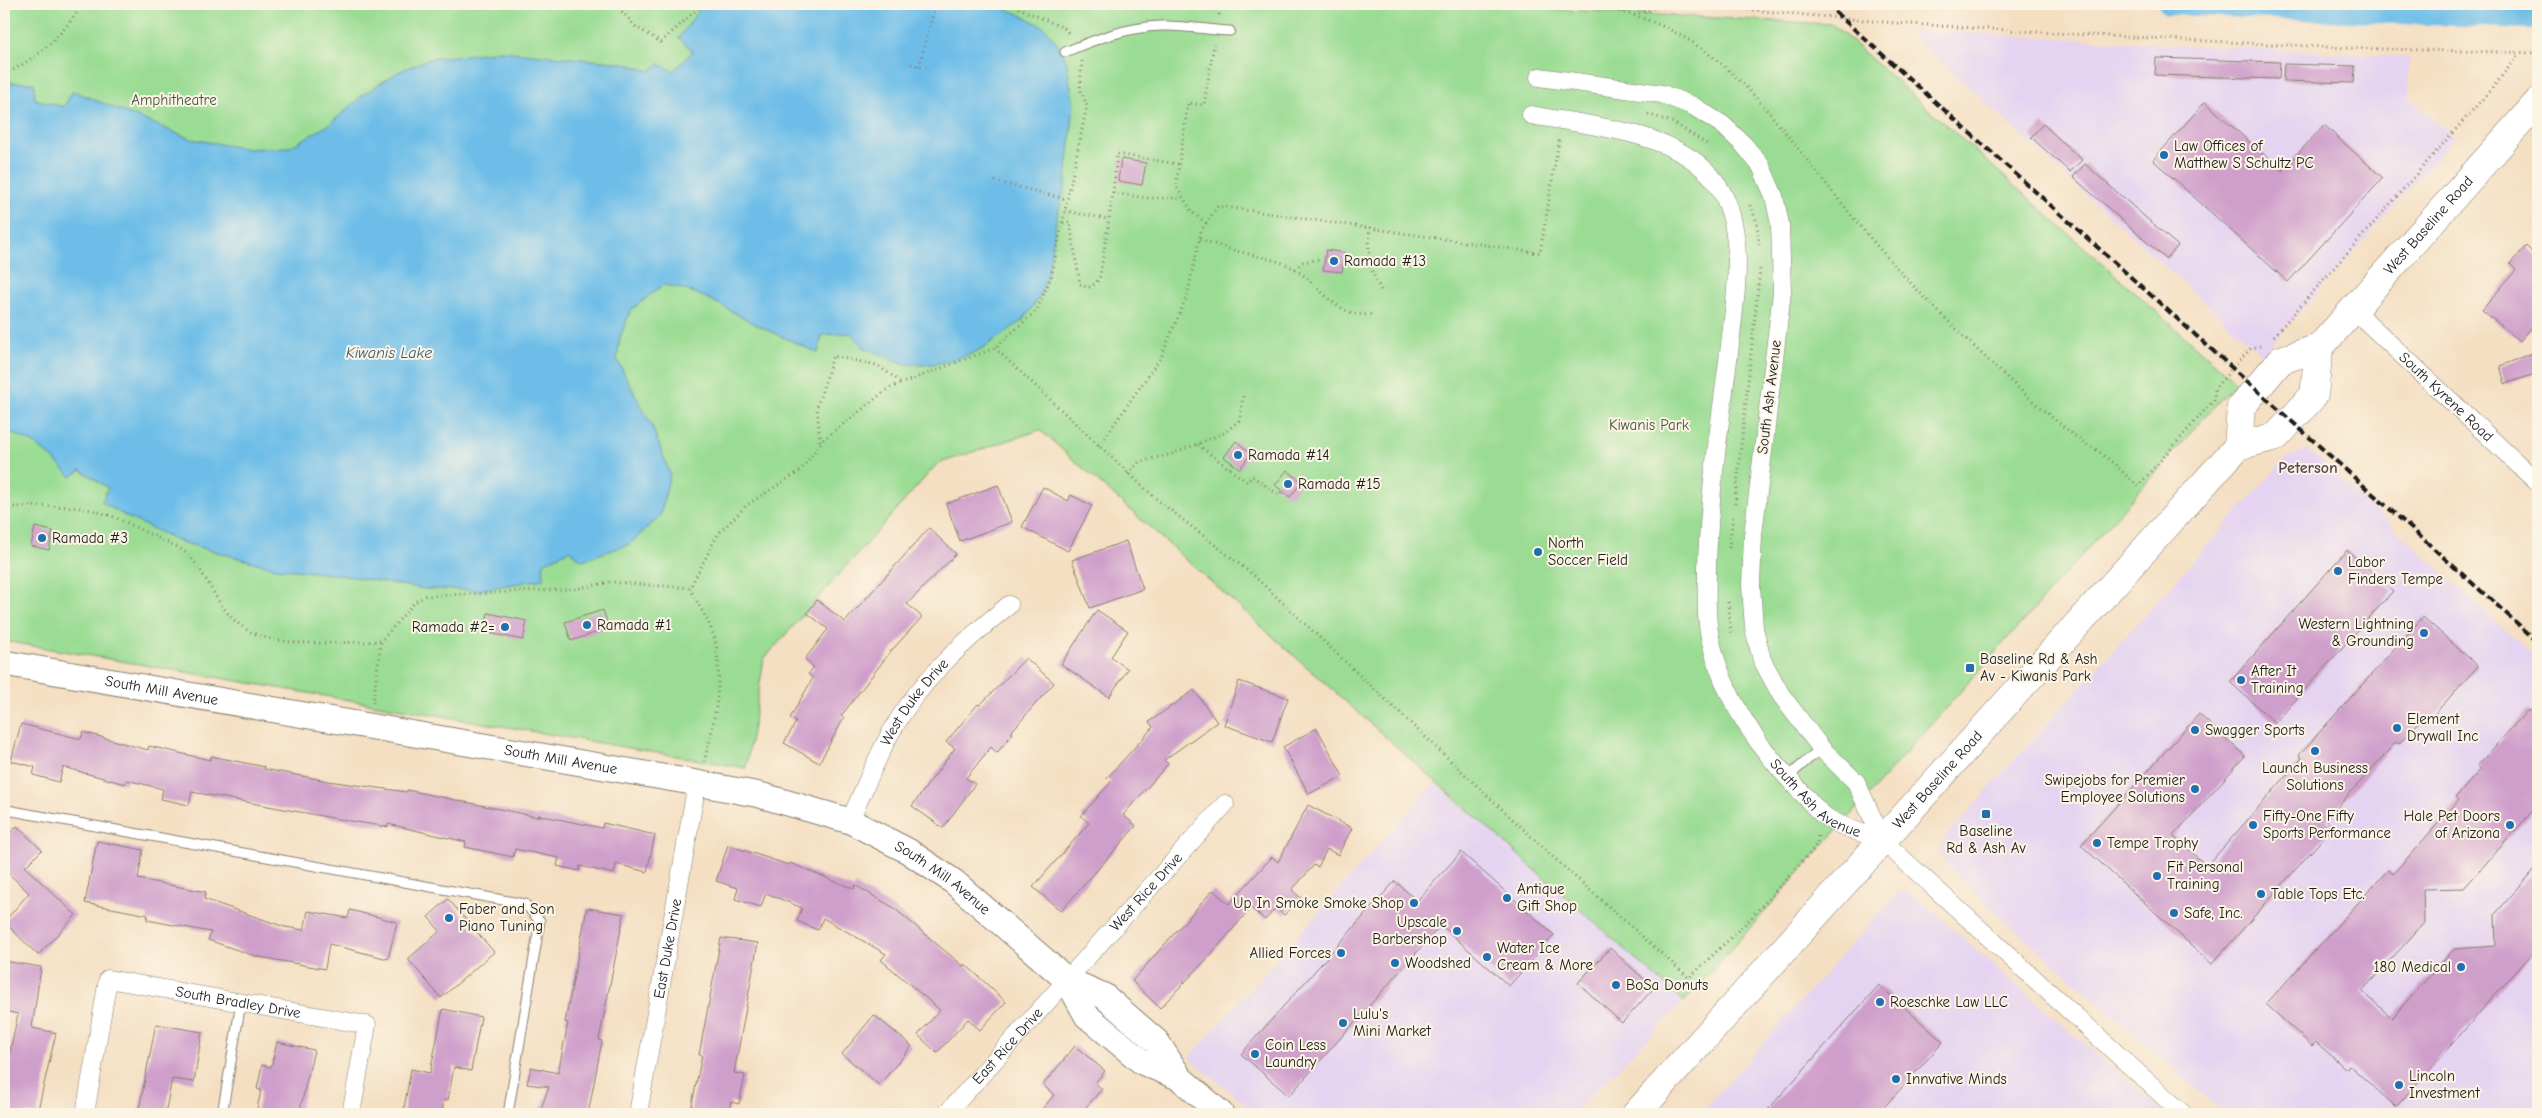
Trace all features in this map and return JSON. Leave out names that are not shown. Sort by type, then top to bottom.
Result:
[{"type":"main road","name":"West Baseline Road","points":[[2319,348],[2538,102]]},
{"type":"main road","points":[[2319,348],[2314,395],[2277,436],[2238,446],[2241,407],[2281,360],[2319,348]]},
{"type":"main road","name":"West Baseline Road","points":[[1636,1114],[2238,446]]},
{"type":"street","name":"South Ash Avenue","points":[[1539,77],[1662,94],[1693,106],[1723,125],[1744,145],[1761,166],[1771,189],[1780,224],[1782,292],[1753,535],[1751,586],[1754,628],[1762,660],[1781,696],[1821,748],[1856,782],[1883,840]]},
{"type":"street","name":"South Ash Avenue","points":[[1531,114],[1648,137],[1669,146],[1695,162],[1710,175],[1721,190],[1729,209],[1735,232],[1737,291],[1708,533],[1707,587],[1709,636],[1722,675],[1741,718],[1764,752],[1827,818],[1883,840],[2183,1114]]},
{"type":"street","name":"South Kyrene Road","points":[[2353,309],[2538,483]]},
{"type":"street","name":"West Duke Drive","points":[[850,821],[890,734],[912,701],[929,678],[955,651],[1009,604]]},
{"type":"street","name":"South Mill Avenue","points":[[4,663],[697,783],[760,795],[850,821],[908,851],[954,882],[1067,980],[1100,993],[1157,1042],[1180,1078],[1221,1114]]},
{"type":"street","name":"East Duke Drive","points":[[638,1114],[697,783]]},
{"type":"street","name":"West Rice Drive","points":[[1067,980],[1225,804]]},
{"type":"street","name":"South Bradley Drive","points":[[85,1114],[108,979],[367,1025],[351,1114]]},
{"type":"street","name":"East Rice Drive","points":[[948,1112],[1067,980]]},
{"type":"lane","points":[[1065,52],[1090,41],[1136,28],[1161,26],[1230,31]]},
{"type":"lane","points":[[1787,778],[1821,748]]},
{"type":"lane","points":[[4,812],[7,810],[525,904],[540,921],[508,1114]]},
{"type":"lane","points":[[222,1114],[241,1003]]},
{"type":"path","points":[[4,74],[43,51],[66,28],[83,4]]},
{"type":"path","points":[[519,4],[544,7],[575,4]]},
{"type":"path","points":[[615,4],[636,27],[662,42],[703,4]]},
{"type":"path","points":[[690,588],[718,534],[748,505],[800,471],[820,442],[889,388],[995,348],[1038,310],[1051,277],[1087,106],[1080,89],[1083,57],[1064,28],[1009,4]]},
{"type":"path","points":[[1206,223],[1192,212],[1176,186],[1188,103],[1204,105],[1221,4]]},
{"type":"path","points":[[1580,4],[1633,15],[1663,26],[1702,47],[1737,76],[1768,108],[1850,214],[1909,282],[1982,354],[2080,440],[2123,471],[2138,486],[2214,400],[2215,388],[2251,348],[2265,346]]},
{"type":"path","points":[[1633,15],[1655,8],[1708,6],[1896,23],[2347,48],[2538,53]]},
{"type":"path","points":[[919,66],[935,7]]},
{"type":"path","points":[[2271,339],[2494,86],[2520,53]]},
{"type":"path","points":[[911,64],[926,68]]},
{"type":"path","points":[[1099,446],[1161,356],[1187,296],[1201,231],[1218,206],[1540,253],[1558,140],[1567,141]]},
{"type":"path","points":[[1062,223],[1070,222],[1080,284],[1088,288],[1096,283],[1100,276],[1117,154],[1178,164]]},
{"type":"path","points":[[995,181],[1066,199]]},
{"type":"path","points":[[1113,193],[1147,198],[1182,198]]},
{"type":"path","points":[[1065,211],[1108,219]]},
{"type":"path","points":[[1370,227],[1368,263],[1381,290]]},
{"type":"path","points":[[1200,239],[1245,254],[1278,260],[1295,269],[1340,309],[1361,316],[1373,314]]},
{"type":"path","points":[[1295,269],[1303,262],[1321,259]]},
{"type":"path","points":[[1345,263],[1368,263]]},
{"type":"path","points":[[995,348],[1128,474],[1252,574],[1555,860],[1689,978],[1749,920],[1810,853],[1819,840],[1818,833],[1812,827]]},
{"type":"path","points":[[820,442],[817,407],[833,356],[877,365],[902,383]]},
{"type":"path","points":[[1128,474],[1139,462],[1172,454],[1224,433],[1240,420],[1243,395]]},
{"type":"path","points":[[1197,444],[1247,482],[1252,476],[1279,495],[1282,491]]},
{"type":"path","points":[[1230,468],[1233,464]]},
{"type":"path","points":[[4,507],[72,507],[102,513],[180,548],[193,559],[214,597],[230,616],[250,631],[272,638],[307,643],[381,640]]},
{"type":"path","points":[[372,726],[381,640],[415,602],[425,596],[574,589],[610,582],[690,588]]},
{"type":"path","points":[[690,588],[715,639],[717,661],[716,714],[697,783]]},
{"type":"shaded area","points":[[1906,30],[2408,57],[2409,98],[2455,137],[2262,355]]},
{"type":"shaded area","points":[[2308,449],[2538,660],[2538,1114],[2225,1114],[1983,901],[1944,862],[1940,854],[1943,840],[2275,470],[2285,460]]},
{"type":"shaded area","points":[[1435,782],[1684,1002],[1573,1114],[1258,1114],[1189,1058]]},
{"type":"shaded area","points":[[1899,891],[1914,895],[2165,1114],[1700,1114]]},
{"type":"green space","name":"Kiwanis Park","points":[[4,4],[1519,4],[1547,9],[1832,24],[2236,382],[1684,1002],[1040,430],[937,464],[764,659],[746,768],[4,641]]},
{"type":"water","name":"Kiwanis Lake","points":[[703,4],[930,4],[930,6],[939,8],[941,4],[991,4],[1017,13],[1044,27],[1057,43],[1066,60],[1074,105],[1065,189],[1057,216],[1048,272],[1040,296],[1023,320],[983,348],[969,355],[940,363],[924,365],[905,364],[863,347],[851,333],[822,335],[818,353],[755,324],[699,295],[676,287],[663,285],[631,310],[620,337],[617,360],[652,426],[670,474],[660,516],[630,544],[582,560],[569,550],[544,563],[543,579],[480,590],[425,589],[340,575],[275,568],[181,542],[125,516],[102,502],[108,488],[81,470],[71,477],[41,449],[25,439],[4,430],[4,82],[34,83],[35,99],[64,107],[73,91],[191,139],[248,149],[290,147],[330,124],[364,94],[398,72],[429,59],[502,51],[623,63],[650,71],[659,64],[674,71],[693,51],[679,38]]},
{"type":"building","points":[[2156,58],[2280,62],[2279,79],[2155,75]]},
{"type":"building","points":[[2284,64],[2355,66],[2354,83],[2283,81]]},
{"type":"building","points":[[2205,102],[2282,171],[2324,125],[2383,178],[2288,282],[2153,160]]},
{"type":"building","points":[[2043,124],[2082,160],[2070,172],[2031,137]]},
{"type":"building","points":[[1121,159],[1146,163],[1142,185],[1118,181]]},
{"type":"building","points":[[2085,164],[2178,246],[2166,259],[2073,177]]},
{"type":"building","points":[[2526,246],[2538,258],[2538,320],[2520,341],[2482,310],[2516,270],[2510,264]]},
{"type":"building","name":"Ramada #13","points":[[1326,250],[1345,253],[1342,272],[1323,270]]},
{"type":"building","points":[[2538,351],[2538,373],[2505,384],[2500,366]]},
{"type":"building","name":"Ramada #14","points":[[1236,441],[1251,453],[1240,469],[1224,457]]},
{"type":"building","name":"Ramada #15","points":[[1287,470],[1302,482],[1290,497],[1275,485]]},
{"type":"building","points":[[998,485],[1012,522],[960,541],[946,504]]},
{"type":"building","points":[[1043,487],[1068,501],[1071,495],[1092,506],[1068,551],[1022,527]]},
{"type":"building","name":"Ramada #3","points":[[35,527],[53,531],[49,550],[31,546]]},
{"type":"building","points":[[929,528],[956,554],[907,604],[922,617],[891,651],[841,716],[844,718],[819,763],[784,743],[796,722],[790,718],[813,678],[808,674],[814,667],[805,659],[828,629],[807,613],[817,600],[845,622]]},
{"type":"building","points":[[1126,541],[1143,589],[1090,608],[1072,560]]},
{"type":"building","points":[[2347,550],[2393,591],[2275,723],[2230,682]]},
{"type":"building","name":"Ramada #1","points":[[603,610],[609,628],[571,641],[565,622]]},
{"type":"building","points":[[1097,610],[1128,631],[1111,657],[1128,669],[1109,697],[1061,664]]},
{"type":"building","name":"Ramada #2=","points":[[488,613],[527,621],[523,640],[484,632]]},
{"type":"building","points":[[2423,617],[2478,666],[2430,719],[2424,717],[2399,744],[2396,742],[2326,820],[2333,827],[2212,964],[2081,845],[2199,714],[2245,756],[2173,836],[2207,866],[2302,758],[2299,755]]},
{"type":"building","points":[[1026,658],[1054,683],[1011,732],[1013,733],[997,753],[991,747],[966,778],[975,784],[943,828],[912,806],[955,748],[946,742],[978,704],[980,705]]},
{"type":"building","points":[[1239,681],[1288,698],[1272,742],[1224,725]]},
{"type":"building","points":[[1194,690],[1217,722],[1164,760],[1168,764],[1123,815],[1136,826],[1061,911],[1033,887],[1089,823],[1081,816],[1111,782],[1107,778],[1153,727],[1149,722]]},
{"type":"building","points":[[2528,710],[2538,719],[2538,805],[2464,888],[2423,889],[2424,923],[2362,991],[2392,1018],[2454,949],[2496,946],[2495,914],[2538,866],[2538,947],[2396,1107],[2349,1065],[2346,1069],[2316,1042],[2312,1046],[2266,1004],[2388,870],[2393,874],[2459,800],[2456,797],[2481,769],[2477,766]]},
{"type":"building","points":[[21,724],[81,739],[83,732],[148,750],[149,746],[210,760],[211,756],[265,767],[264,769],[328,781],[407,792],[407,790],[538,817],[538,815],[602,828],[603,823],[655,835],[647,872],[616,864],[614,874],[580,866],[579,871],[557,866],[559,858],[515,849],[513,857],[465,847],[466,842],[388,824],[388,827],[338,819],[192,792],[189,805],[161,799],[163,789],[127,780],[125,784],[63,767],[59,782],[33,775],[35,767],[11,761]]},
{"type":"building","points":[[1317,728],[1343,776],[1309,794],[1283,747]]},
{"type":"building","points":[[1308,805],[1352,828],[1338,855],[1327,849],[1318,867],[1314,865],[1292,890],[1301,898],[1284,915],[1276,908],[1265,920],[1251,908],[1206,960],[1160,1008],[1132,981],[1213,890],[1229,904],[1272,857],[1278,862]]},
{"type":"building","points":[[17,826],[42,850],[25,867],[76,915],[38,955],[4,922],[29,893],[4,869],[4,839]]},
{"type":"building","points":[[97,841],[143,850],[138,879],[206,892],[204,899],[285,927],[304,930],[308,911],[348,918],[350,910],[397,922],[388,959],[329,944],[325,969],[255,956],[208,940],[211,932],[147,920],[148,915],[85,903]]},
{"type":"building","points":[[728,845],[789,865],[790,863],[854,889],[855,885],[894,908],[963,966],[965,964],[1006,1002],[980,1030],[968,1019],[937,1053],[918,1035],[940,1010],[881,960],[886,954],[823,918],[818,930],[797,921],[802,908],[766,893],[761,907],[735,899],[738,888],[716,881]]},
{"type":"building","points":[[1461,852],[1554,935],[1509,986],[1441,925],[1289,1096],[1241,1054],[1395,881],[1417,901]]},
{"type":"building","points":[[448,899],[494,952],[441,998],[408,959],[440,931],[428,917]]},
{"type":"building","points":[[587,908],[624,914],[599,1040],[602,1041],[588,1114],[539,1114],[549,1087],[527,1084],[531,1067],[558,1073],[568,1023],[565,1022]]},
{"type":"building","points":[[721,938],[758,943],[734,1073],[745,1075],[739,1104],[731,1102],[728,1114],[690,1114],[702,1055],[699,1055]]},
{"type":"building","name":"BoSa Donuts","points":[[1610,948],[1654,988],[1622,1023],[1578,983]]},
{"type":"building","points":[[4,961],[41,967],[32,1028],[56,1033],[37,1114],[4,1114],[4,1080],[18,1014],[4,1011]]},
{"type":"building","points":[[1879,985],[1943,1042],[1878,1114],[1764,1114]]},
{"type":"building","points":[[443,1009],[481,1017],[471,1071],[454,1067],[448,1100],[444,1100],[442,1114],[403,1114],[411,1069],[430,1073]]},
{"type":"building","points":[[874,1015],[912,1046],[879,1085],[842,1054]]},
{"type":"building","points":[[156,1024],[202,1032],[194,1082],[172,1079],[165,1114],[138,1114]]},
{"type":"building","points":[[277,1042],[314,1050],[299,1114],[256,1114],[261,1090],[257,1089],[262,1065],[271,1067]]},
{"type":"building","points":[[1075,1046],[1105,1071],[1095,1083],[1102,1089],[1080,1114],[1038,1114],[1054,1095],[1043,1085]]},
{"type":"waterway","points":[[2170,4],[2531,18]]},
{"type":"railway","points":[[1826,4],[2538,642]]},
{"type":"place","name":"Law Offices of Matthew S Schultz PC","points":[[2164,155]]},
{"type":"place","name":"Ramada #13","points":[[1334,261]]},
{"type":"place","name":"Ramada #14","points":[[1238,455]]},
{"type":"place","name":"Ramada #15","points":[[1288,484]]},
{"type":"place","name":"Ramada #3","points":[[42,538]]},
{"type":"place","name":"North Soccer Field","points":[[1538,552]]},
{"type":"place","name":"Labor Finders Tempe","points":[[2338,571]]},
{"type":"place","name":"Ramada #1","points":[[587,625]]},
{"type":"place","name":"Ramada #2=","points":[[505,627]]},
{"type":"place","name":"Western Lightning & Grounding","points":[[2424,633]]},
{"type":"place","name":"Baseline Rd & Ash Av - Kiwanis Park","points":[[1970,668]]},
{"type":"place","name":"After It Training","points":[[2241,680]]},
{"type":"place","name":"Element Drywall Inc","points":[[2397,728]]},
{"type":"place","name":"Swagger Sports","points":[[2195,730]]},
{"type":"place","name":"Launch Business Solutions","points":[[2315,751]]},
{"type":"place","name":"Swipejobs for Premier Employee Solutions","points":[[2195,789]]},
{"type":"place","name":"Baseline Rd & Ash Av","points":[[1986,814]]},
{"type":"place","name":"Fifty-One Fifty Sports Performance","points":[[2253,825]]},
{"type":"place","name":"Hale Pet Doors of Arizona","points":[[2510,825]]},
{"type":"place","name":"Tempe Trophy","points":[[2097,843]]},
{"type":"place","name":"Fit Personal Training","points":[[2157,876]]},
{"type":"place","name":"Table Tops Etc.","points":[[2261,894]]},
{"type":"place","name":"Antique Gift Shop","points":[[1507,898]]},
{"type":"place","name":"Up In Smoke Smoke Shop","points":[[1414,903]]},
{"type":"place","name":"Safe, Inc.","points":[[2174,913]]},
{"type":"place","name":"Faber and Son Piano Tuning","points":[[449,918]]},
{"type":"place","name":"Upscale Barbershop","points":[[1457,931]]},
{"type":"place","name":"Allied Forces","points":[[1341,953]]},
{"type":"place","name":"Water Ice Cream & More","points":[[1487,957]]},
{"type":"place","name":"Woodshed","points":[[1395,963]]},
{"type":"place","name":"180 Medical","points":[[2461,967]]},
{"type":"place","name":"BoSa Donuts","points":[[1616,985]]},
{"type":"place","name":"Roeschke Law LLC","points":[[1880,1002]]},
{"type":"place","name":"Lulu's Mini Market","points":[[1343,1023]]},
{"type":"place","name":"Coin Less Laundry","points":[[1255,1054]]},
{"type":"place","name":"Innvative Minds","points":[[1896,1079]]},
{"type":"place","name":"Lincoln Investment","points":[[2399,1085]]},
{"type":"district","name":"Peterson","points":[[2308,467]]},
{"type":"park label","name":"Amphitheatre","points":[[174,100]]}]
